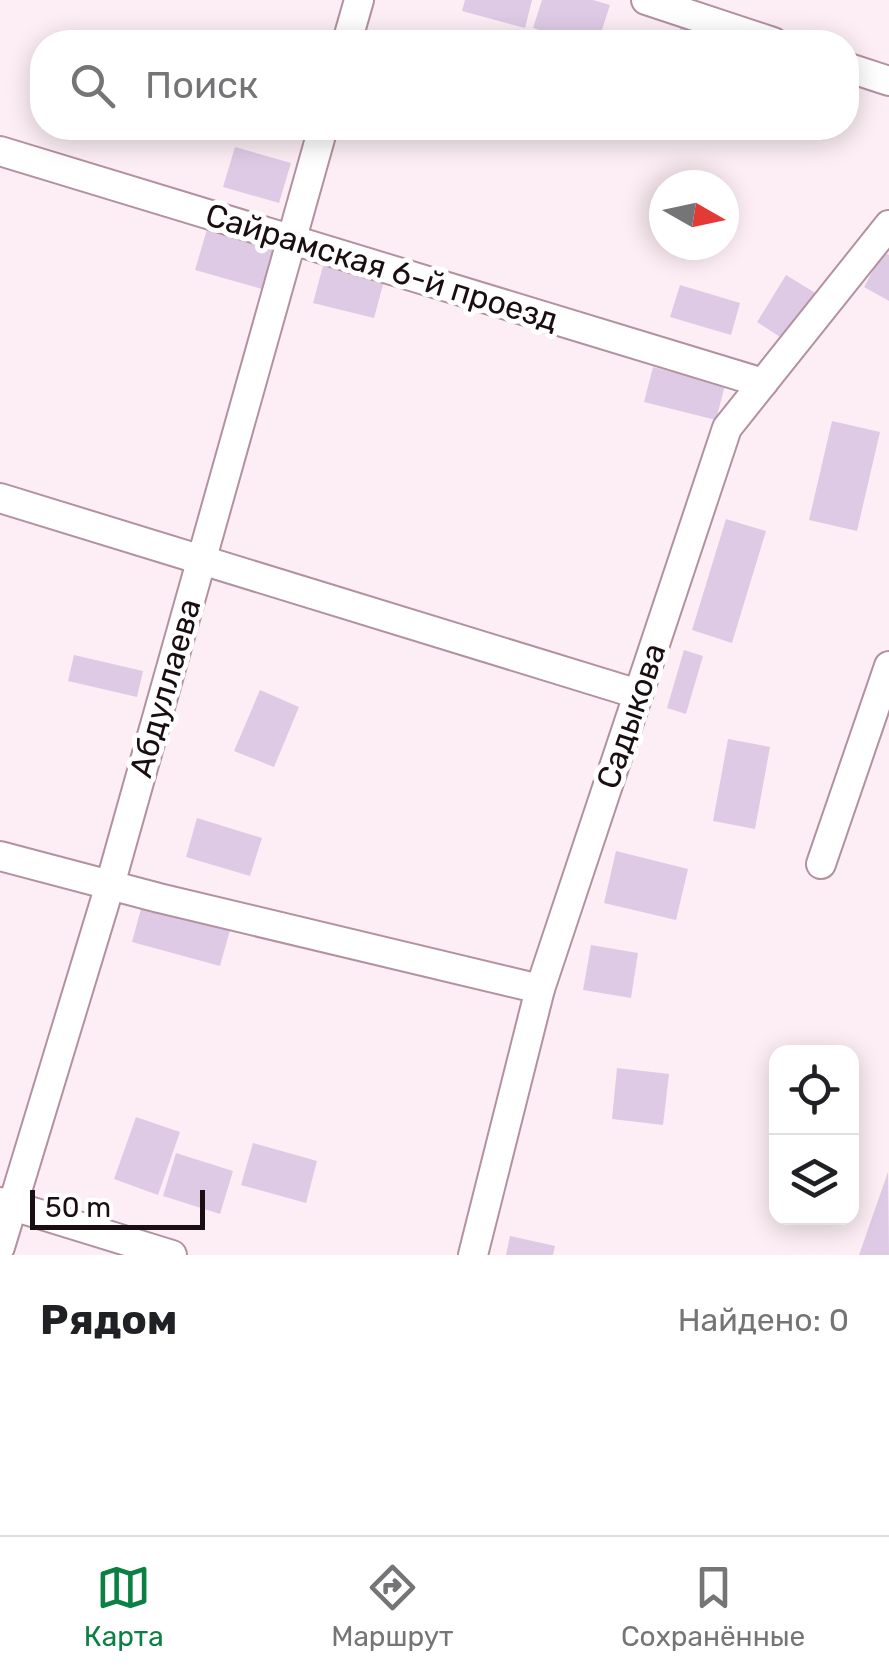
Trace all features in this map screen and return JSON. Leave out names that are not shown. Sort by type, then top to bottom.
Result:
[{"type":"street","points":[[351,30],[360,0]]},
{"type":"street","points":[[646,0],[737,30]]},
{"type":"street","points":[[859,71],[889,81]]},
{"type":"street","name":"Абдуллаева","points":[[0,1248],[6,1204],[110,885],[321,140]]},
{"type":"street","name":"Сайрамская 6-й проезд","points":[[0,151],[764,383]]},
{"type":"street","name":"Садыкова","points":[[473,1255],[540,988],[728,428],[889,225]]},
{"type":"street","points":[[0,498],[638,694]]},
{"type":"street","points":[[821,864],[889,666]]},
{"type":"street","points":[[0,856],[540,988]]},
{"type":"street","points":[[6,1204],[172,1255]]},
{"type":"building","points":[[465,0],[532,0],[525,28],[462,11]]},
{"type":"building","points":[[542,0],[593,0],[610,5],[602,30],[533,28]]},
{"type":"building","points":[[682,22],[708,30],[680,30]]},
{"type":"building","points":[[235,147],[291,163],[279,203],[223,187]]},
{"type":"building","points":[[208,226],[275,245],[262,289],[195,270]]},
{"type":"building","points":[[883,252],[889,255],[889,301],[864,287]]},
{"type":"building","points":[[323,266],[384,281],[374,318],[313,303]]},
{"type":"building","points":[[786,275],[817,294],[788,342],[757,322]]},
{"type":"building","points":[[680,285],[740,303],[731,335],[670,317]]},
{"type":"building","points":[[653,367],[725,385],[716,420],[644,402]]},
{"type":"building","points":[[832,421],[880,432],[857,531],[809,520]]},
{"type":"building","points":[[726,519],[766,531],[732,643],[692,630]]},
{"type":"building","points":[[684,650],[703,656],[686,714],[667,708]]},
{"type":"building","points":[[74,655],[143,671],[137,697],[68,681]]},
{"type":"building","points":[[260,690],[299,707],[274,767],[234,751]]},
{"type":"building","points":[[728,739],[770,747],[755,829],[713,821]]},
{"type":"building","points":[[197,818],[262,838],[250,876],[186,857]]},
{"type":"building","points":[[616,851],[688,869],[676,920],[604,903]]},
{"type":"building","points":[[142,905],[230,930],[220,966],[132,942]]},
{"type":"building","points":[[591,945],[638,953],[631,998],[583,990]]},
{"type":"building","points":[[617,1068],[669,1074],[663,1125],[612,1119]]},
{"type":"building","points":[[136,1117],[180,1132],[158,1195],[114,1179]]},
{"type":"building","points":[[253,1143],[317,1161],[306,1203],[241,1185]]},
{"type":"building","points":[[176,1153],[233,1171],[220,1214],[163,1196]]},
{"type":"building","points":[[888,1172],[889,1255],[859,1255]]},
{"type":"building","points":[[510,1236],[555,1246],[553,1255],[506,1255]]}]
